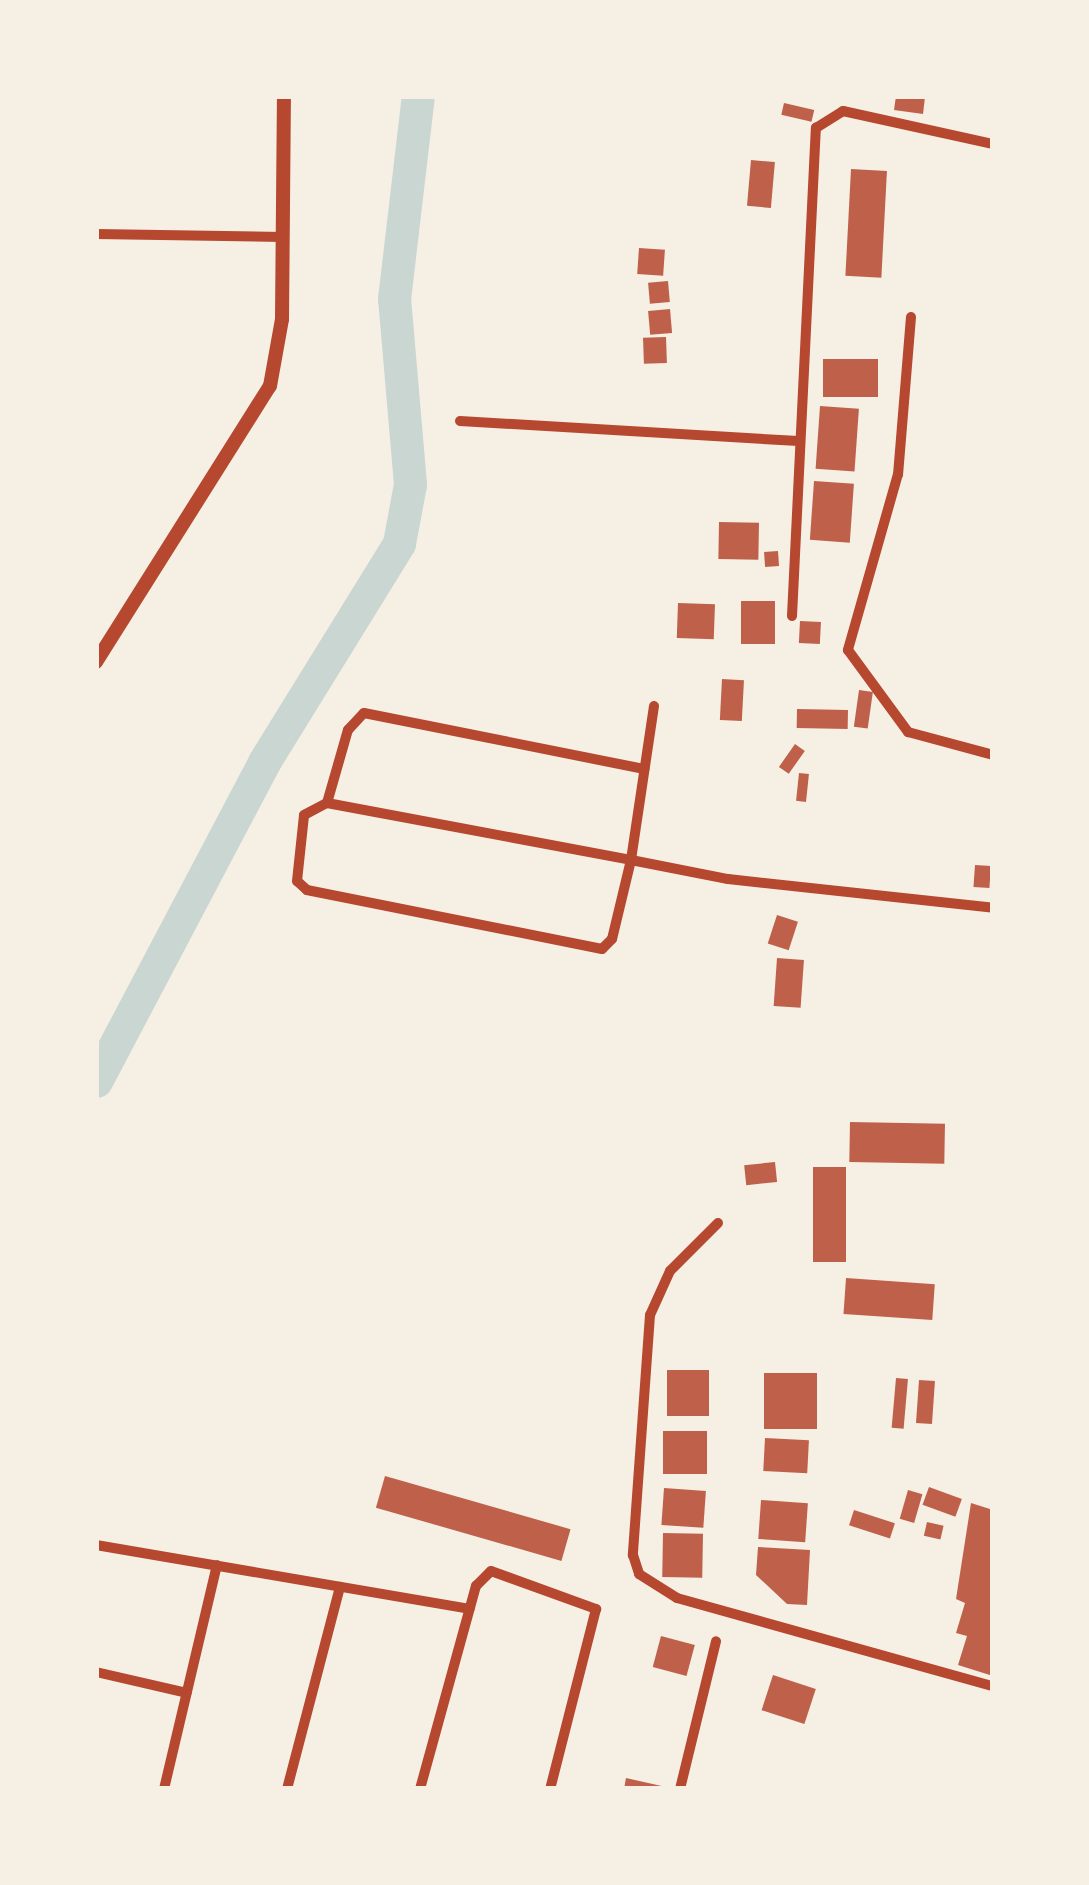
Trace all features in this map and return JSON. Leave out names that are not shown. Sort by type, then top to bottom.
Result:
[{"type":"street","points":[[96,662],[263,404],[280,350],[284,96]]},
{"type":"street","points":[[792,616],[816,128],[843,111],[993,144]]},
{"type":"street","points":[[96,235],[284,236]]},
{"type":"street","points":[[911,316],[898,474],[848,650],[908,732],[993,755]]},
{"type":"street","points":[[460,421],[798,441]]},
{"type":"street","points":[[654,706],[631,860],[612,939],[602,950],[300,886],[304,815],[327,802],[631,860],[776,887],[993,908]]},
{"type":"street","points":[[327,802],[348,730],[364,713],[644,769]]},
{"type":"street","points":[[718,1223],[670,1271],[650,1315],[633,1555],[639,1574],[677,1598],[993,1686]]},
{"type":"street","points":[[96,1545],[470,1609]]},
{"type":"street","points":[[164,1789],[217,1565]]},
{"type":"street","points":[[420,1789],[479,1579],[491,1571],[595,1606],[550,1789]]},
{"type":"street","points":[[287,1789],[340,1587]]},
{"type":"street","points":[[680,1789],[716,1641]]},
{"type":"street","points":[[96,1672],[187,1693]]},
{"type":"building","points":[[896,96],[925,97],[923,114],[894,110]]},
{"type":"building","points":[[784,103],[814,110],[812,122],[781,115]]},
{"type":"building","points":[[751,160],[775,162],[771,208],[747,206]]},
{"type":"building","points":[[851,169],[887,171],[881,278],[845,276]]},
{"type":"building","points":[[639,248],[665,250],[663,276],[637,274]]},
{"type":"building","points":[[668,281],[670,302],[650,304],[648,283]]},
{"type":"building","points":[[670,309],[672,333],[650,335],[648,311]]},
{"type":"building","points":[[666,337],[667,363],[644,364],[643,338]]},
{"type":"building","points":[[823,359],[878,359],[878,397],[823,397]]},
{"type":"building","points":[[820,406],[859,409],[855,472],[816,469]]},
{"type":"building","points":[[814,481],[854,484],[850,543],[810,540]]},
{"type":"building","points":[[719,522],[759,523],[758,560],[718,559]]},
{"type":"building","points":[[778,551],[779,566],[765,567],[764,552]]},
{"type":"building","points":[[741,601],[775,601],[775,644],[741,644]]},
{"type":"building","points":[[678,603],[715,604],[714,639],[677,638]]},
{"type":"building","points":[[800,621],[821,622],[820,644],[799,643]]},
{"type":"building","points":[[722,679],[744,680],[742,721],[720,720]]},
{"type":"building","points":[[859,690],[873,692],[868,729],[854,727]]},
{"type":"building","points":[[797,709],[848,710],[848,729],[797,728]]},
{"type":"building","points":[[795,744],[805,751],[789,774],[779,767]]},
{"type":"building","points":[[799,773],[809,774],[806,802],[796,801]]},
{"type":"building","points":[[975,865],[991,866],[989,888],[973,887]]},
{"type":"building","points":[[777,915],[798,922],[789,950],[768,944]]},
{"type":"building","points":[[777,958],[804,960],[801,1008],[774,1006]]},
{"type":"building","points":[[850,1122],[945,1124],[944,1164],[849,1162]]},
{"type":"building","points":[[775,1162],[777,1182],[746,1185],[744,1165]]},
{"type":"building","points":[[813,1167],[846,1167],[846,1262],[813,1262]]},
{"type":"building","points":[[846,1278],[935,1284],[932,1320],[843,1314]]},
{"type":"building","points":[[667,1370],[709,1370],[709,1416],[667,1416]]},
{"type":"building","points":[[764,1373],[817,1373],[817,1429],[764,1429]]},
{"type":"building","points":[[896,1378],[908,1379],[904,1429],[892,1428]]},
{"type":"building","points":[[919,1380],[935,1381],[932,1424],[916,1423]]},
{"type":"building","points":[[663,1431],[707,1431],[707,1474],[663,1474]]},
{"type":"building","points":[[765,1438],[809,1440],[807,1473],[763,1471]]},
{"type":"building","points":[[385,1476],[571,1529],[561,1561],[376,1508]]},
{"type":"building","points":[[929,1487],[962,1499],[955,1517],[923,1505]]},
{"type":"building","points":[[664,1488],[706,1491],[703,1528],[661,1525]]},
{"type":"building","points":[[908,1490],[922,1494],[914,1523],[900,1519]]},
{"type":"building","points":[[761,1500],[808,1503],[805,1542],[758,1539]]},
{"type":"building","points":[[971,1503],[993,1510],[993,1676],[958,1665],[967,1636],[956,1633],[965,1603],[956,1599]]},
{"type":"building","points":[[854,1510],[895,1523],[890,1539],[849,1525]]},
{"type":"building","points":[[927,1522],[944,1526],[940,1539],[924,1536]]},
{"type":"building","points":[[663,1533],[703,1534],[702,1578],[662,1577]]},
{"type":"building","points":[[758,1547],[810,1550],[807,1605],[787,1604],[756,1575]]},
{"type":"building","points":[[661,1636],[695,1645],[687,1676],[653,1667]]},
{"type":"building","points":[[773,1675],[816,1689],[804,1724],[762,1710]]},
{"type":"building","points":[[626,1778],[666,1787],[666,1789],[624,1789]]},
{"type":"waterway","points":[[96,1081],[264,762],[399,543],[410,484],[394,299],[418,96]]}]
